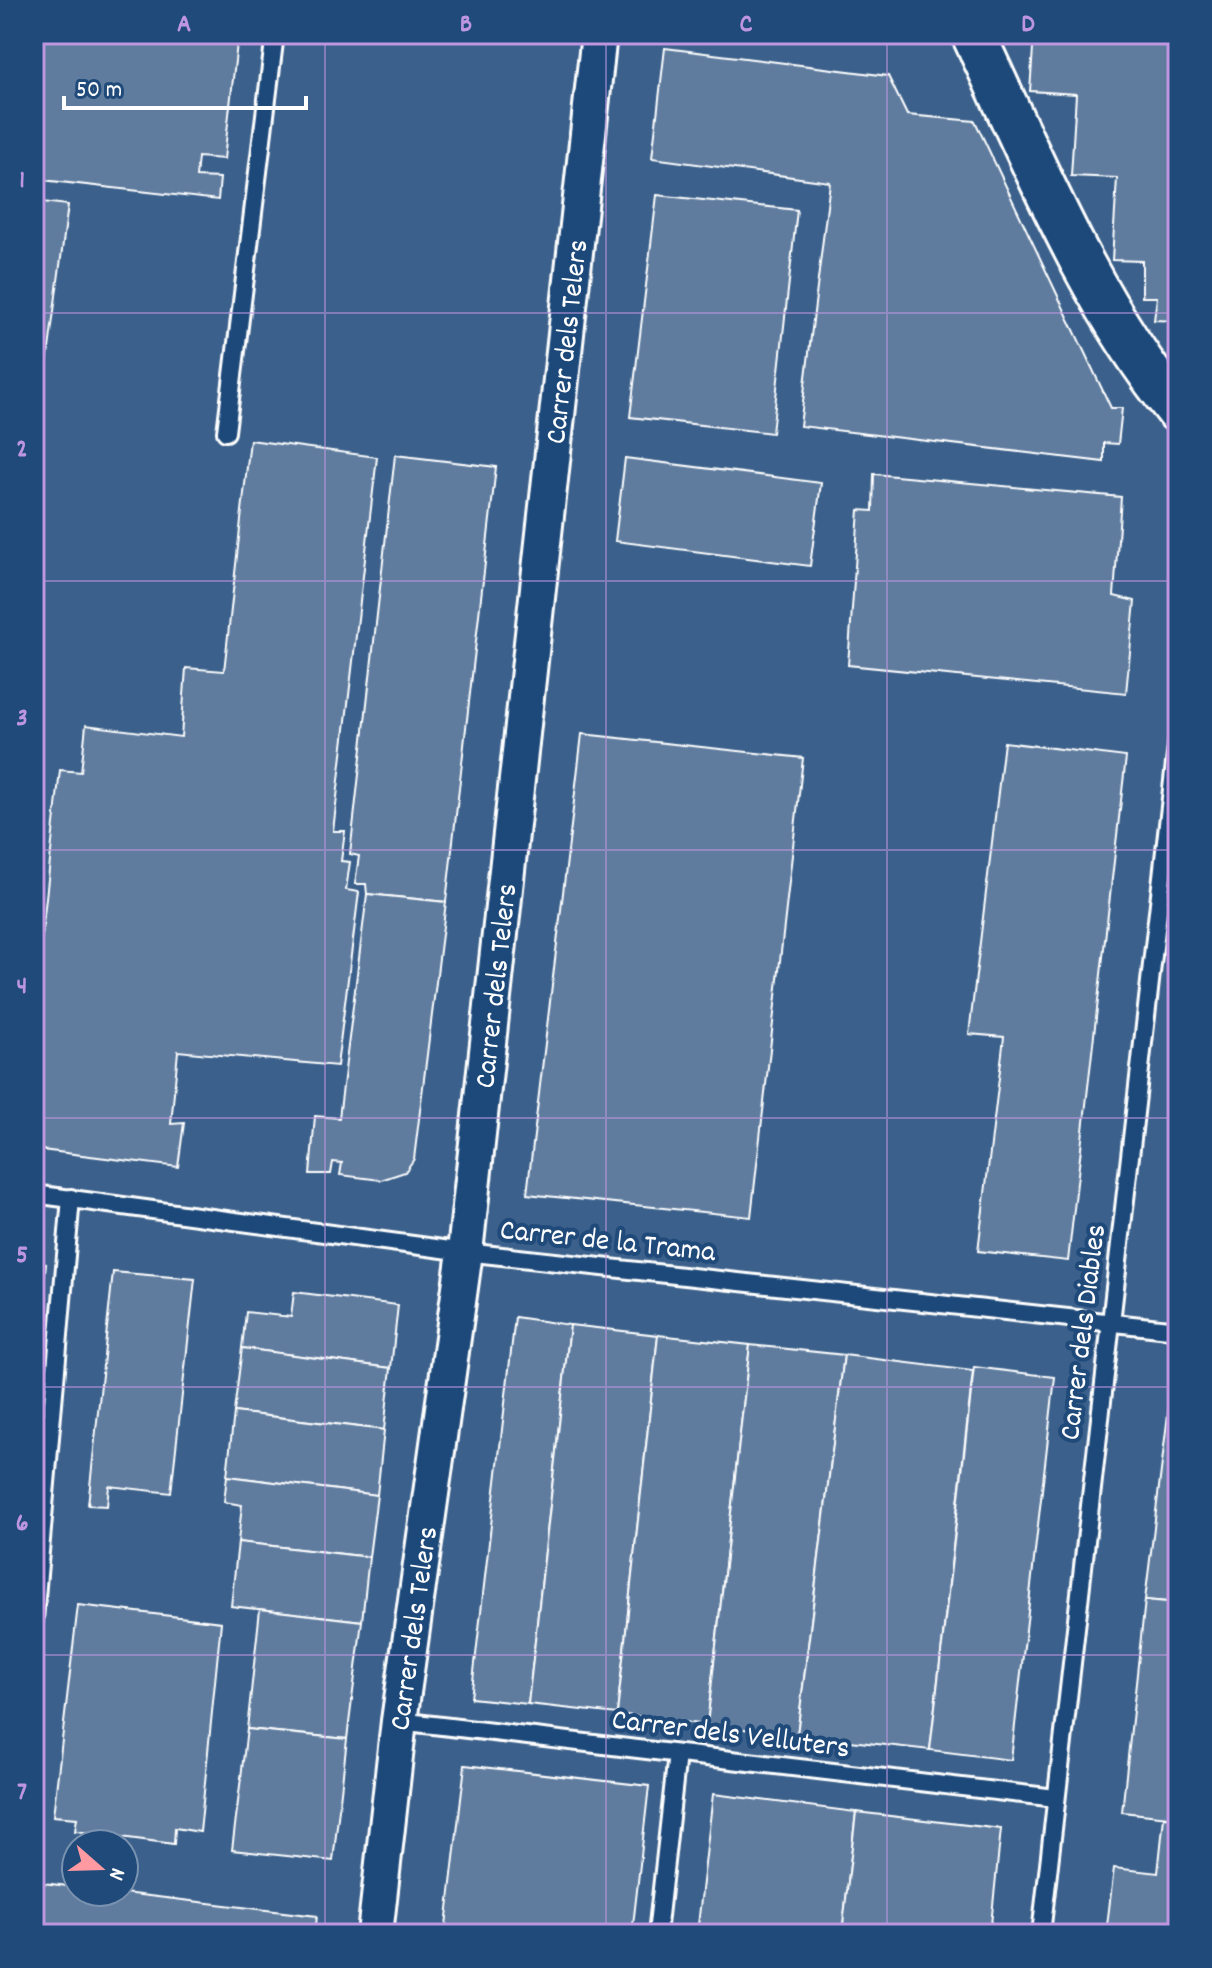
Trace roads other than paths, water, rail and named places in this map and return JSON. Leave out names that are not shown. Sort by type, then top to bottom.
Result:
[{"type":"street","name":"Carrer dels Telers","points":[[375,1934],[399,1721],[465,1252],[599,34]]},
{"type":"street","points":[[973,34],[1078,256],[1135,352],[1178,411]]},
{"type":"lane","points":[[226,432],[275,34]]},
{"type":"lane","name":"Carrer dels Diables","points":[[1041,1934],[1178,737]]},
{"type":"lane","name":"Carrer de la Trama","points":[[34,1194],[465,1252],[1178,1330]]},
{"type":"lane","points":[[34,1620],[71,1198]]},
{"type":"lane","name":"Carrer dels Velluters","points":[[399,1721],[1056,1798]]},
{"type":"lane","points":[[657,1934],[677,1754]]}]
